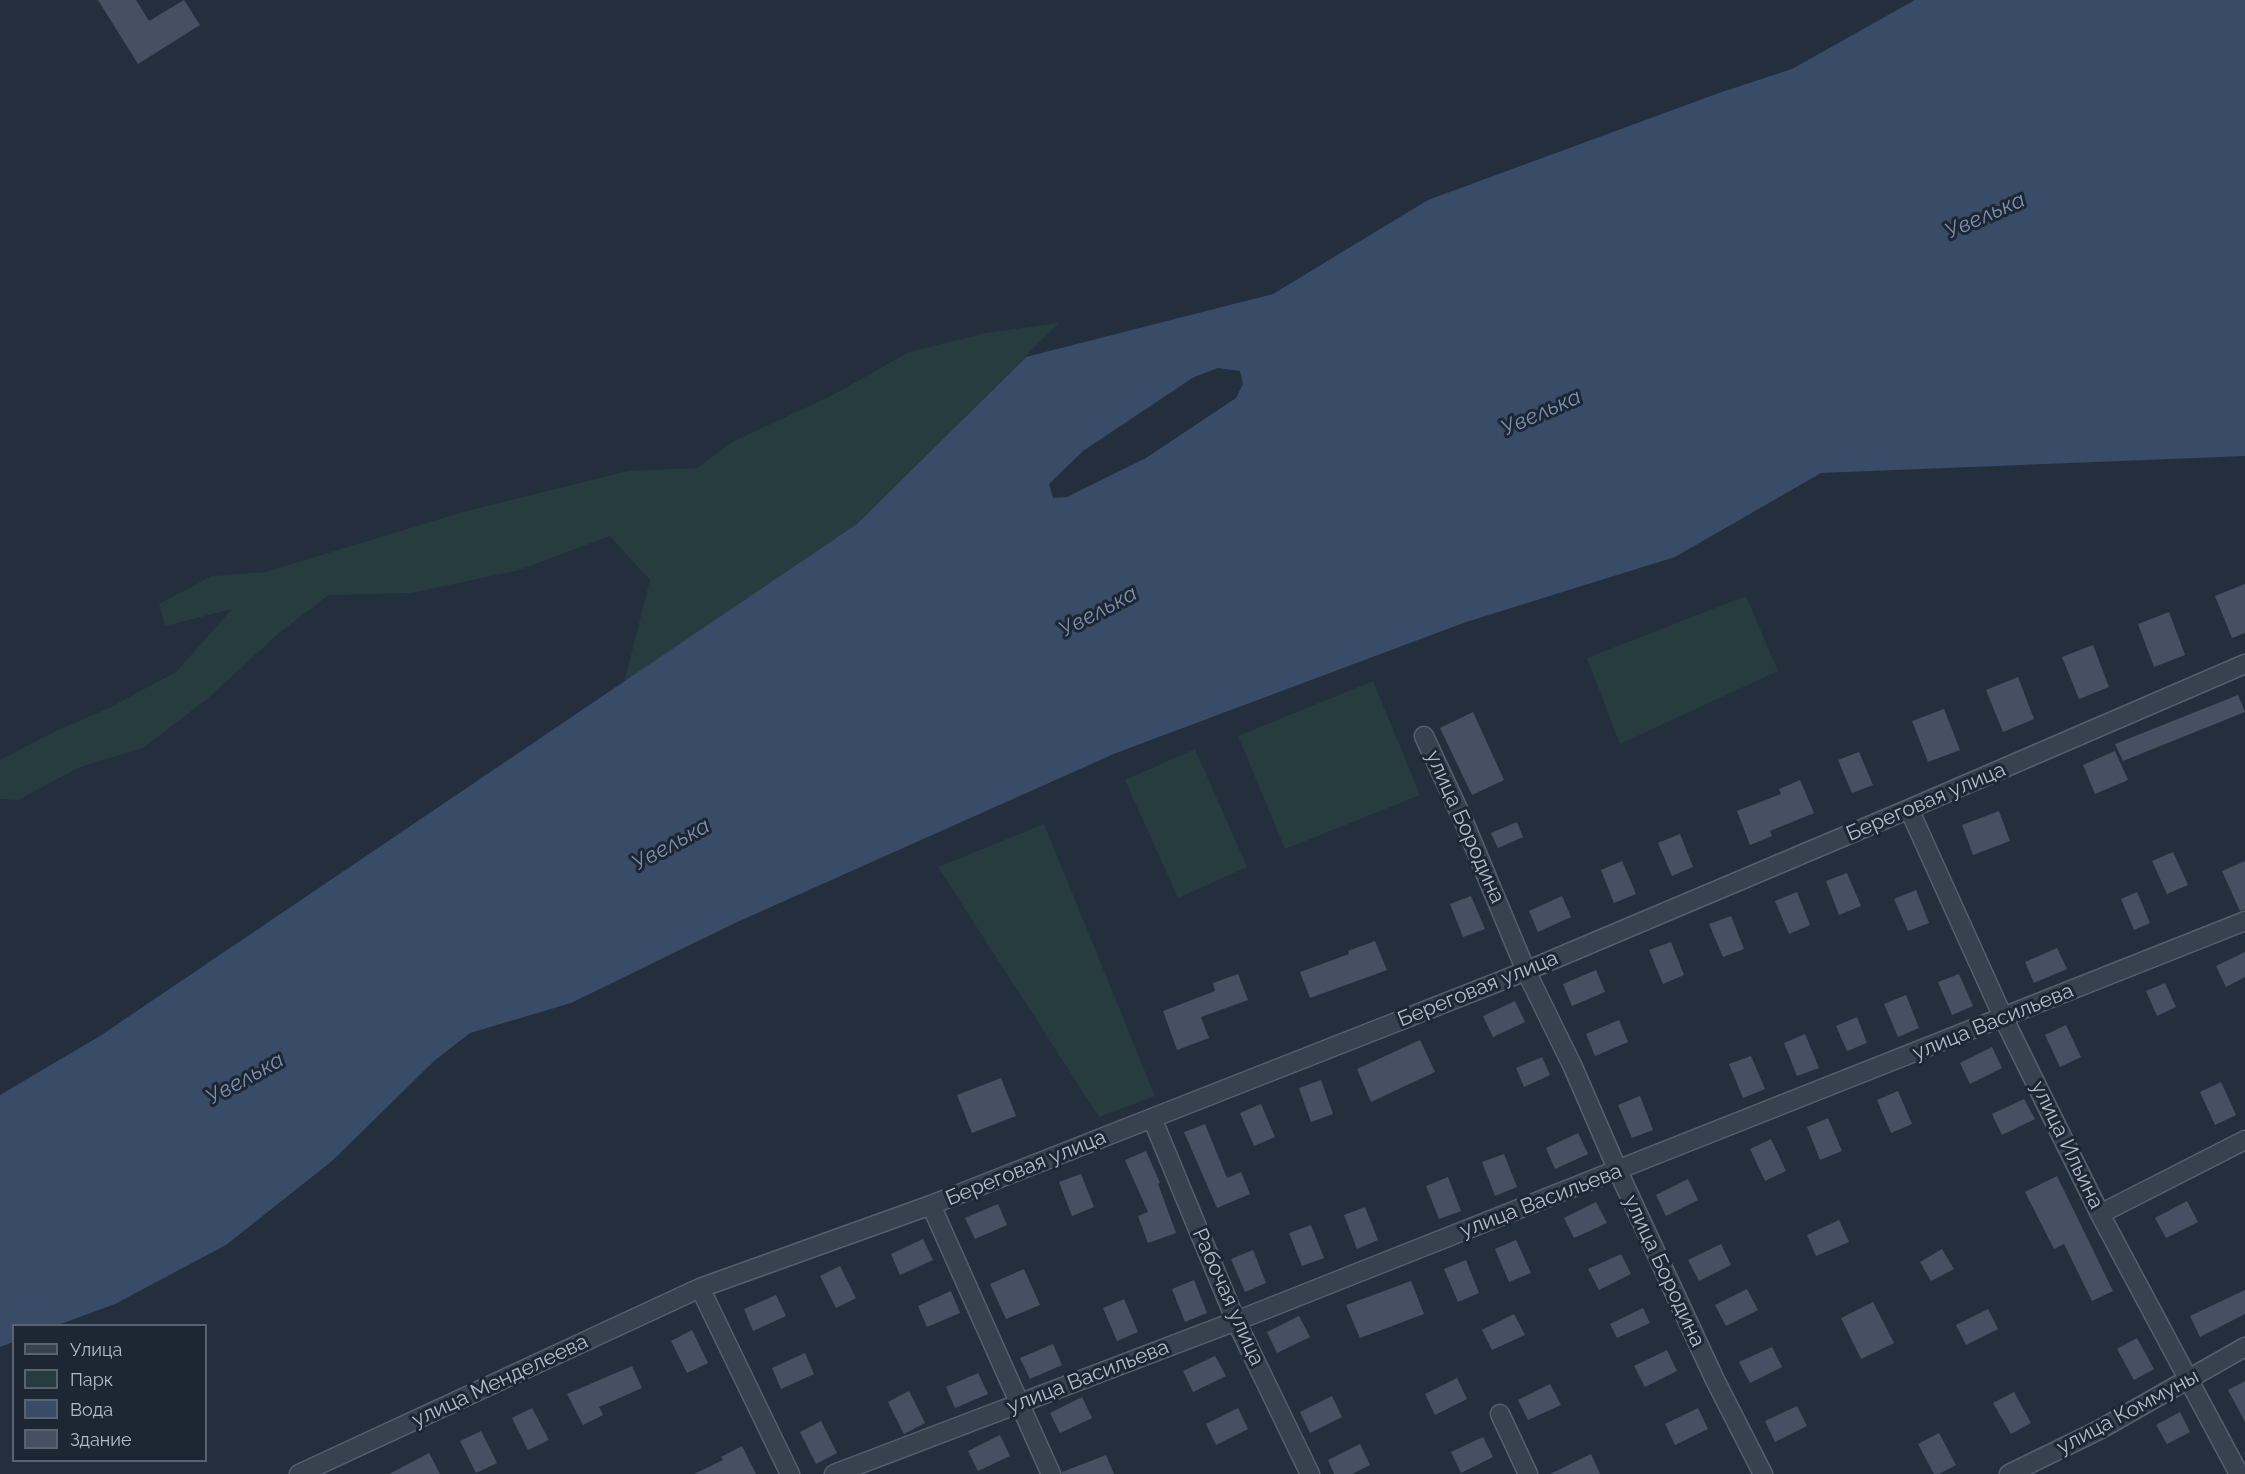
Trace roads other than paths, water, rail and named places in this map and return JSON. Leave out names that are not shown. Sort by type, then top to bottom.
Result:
[{"type":"street","name":"Береговая улица","points":[[700,1287],[931,1205],[1526,971],[2245,664]]},
{"type":"street","name":"улица Бородина","points":[[1424,736],[1464,822],[1526,971],[1573,1067],[1618,1171],[1715,1380],[1763,1474]]},
{"type":"street","name":"улица Ильина","points":[[1909,809],[2004,1017],[2100,1214],[2187,1381],[2239,1474]]},
{"type":"street","name":"улица Васильева","points":[[834,1474],[1236,1321],[2245,921]]},
{"type":"street","name":"Рабочая улица","points":[[1152,1118],[1236,1321],[1310,1474]]},
{"type":"street","points":[[2100,1214],[2245,1140]]},
{"type":"street","points":[[931,1205],[1051,1474]]},
{"type":"street","points":[[700,1287],[790,1474]]},
{"type":"street","name":"улица Менделеева","points":[[299,1474],[700,1287]]},
{"type":"street","name":"улица Коммуны","points":[[2009,1474],[2099,1430],[2245,1347]]},
{"type":"street","points":[[1500,1414],[1528,1474]]},
{"type":"water","name":"Увелька","points":[[1915,0],[2245,0],[2245,456],[1821,473],[1675,557],[1466,622],[1116,753],[735,923],[571,1003],[470,1033],[434,1061],[332,1161],[226,1245],[115,1304],[61,1324],[12,1324],[12,1342],[0,1347],[0,1095],[100,1036],[857,524],[1026,357],[1273,294],[1428,200],[1719,93],[1792,69]],"holes":[[[1218,368],[1240,371],[1243,384],[1236,398],[1146,458],[1067,497],[1053,498],[1049,484],[1083,451],[1194,377]]]}]
